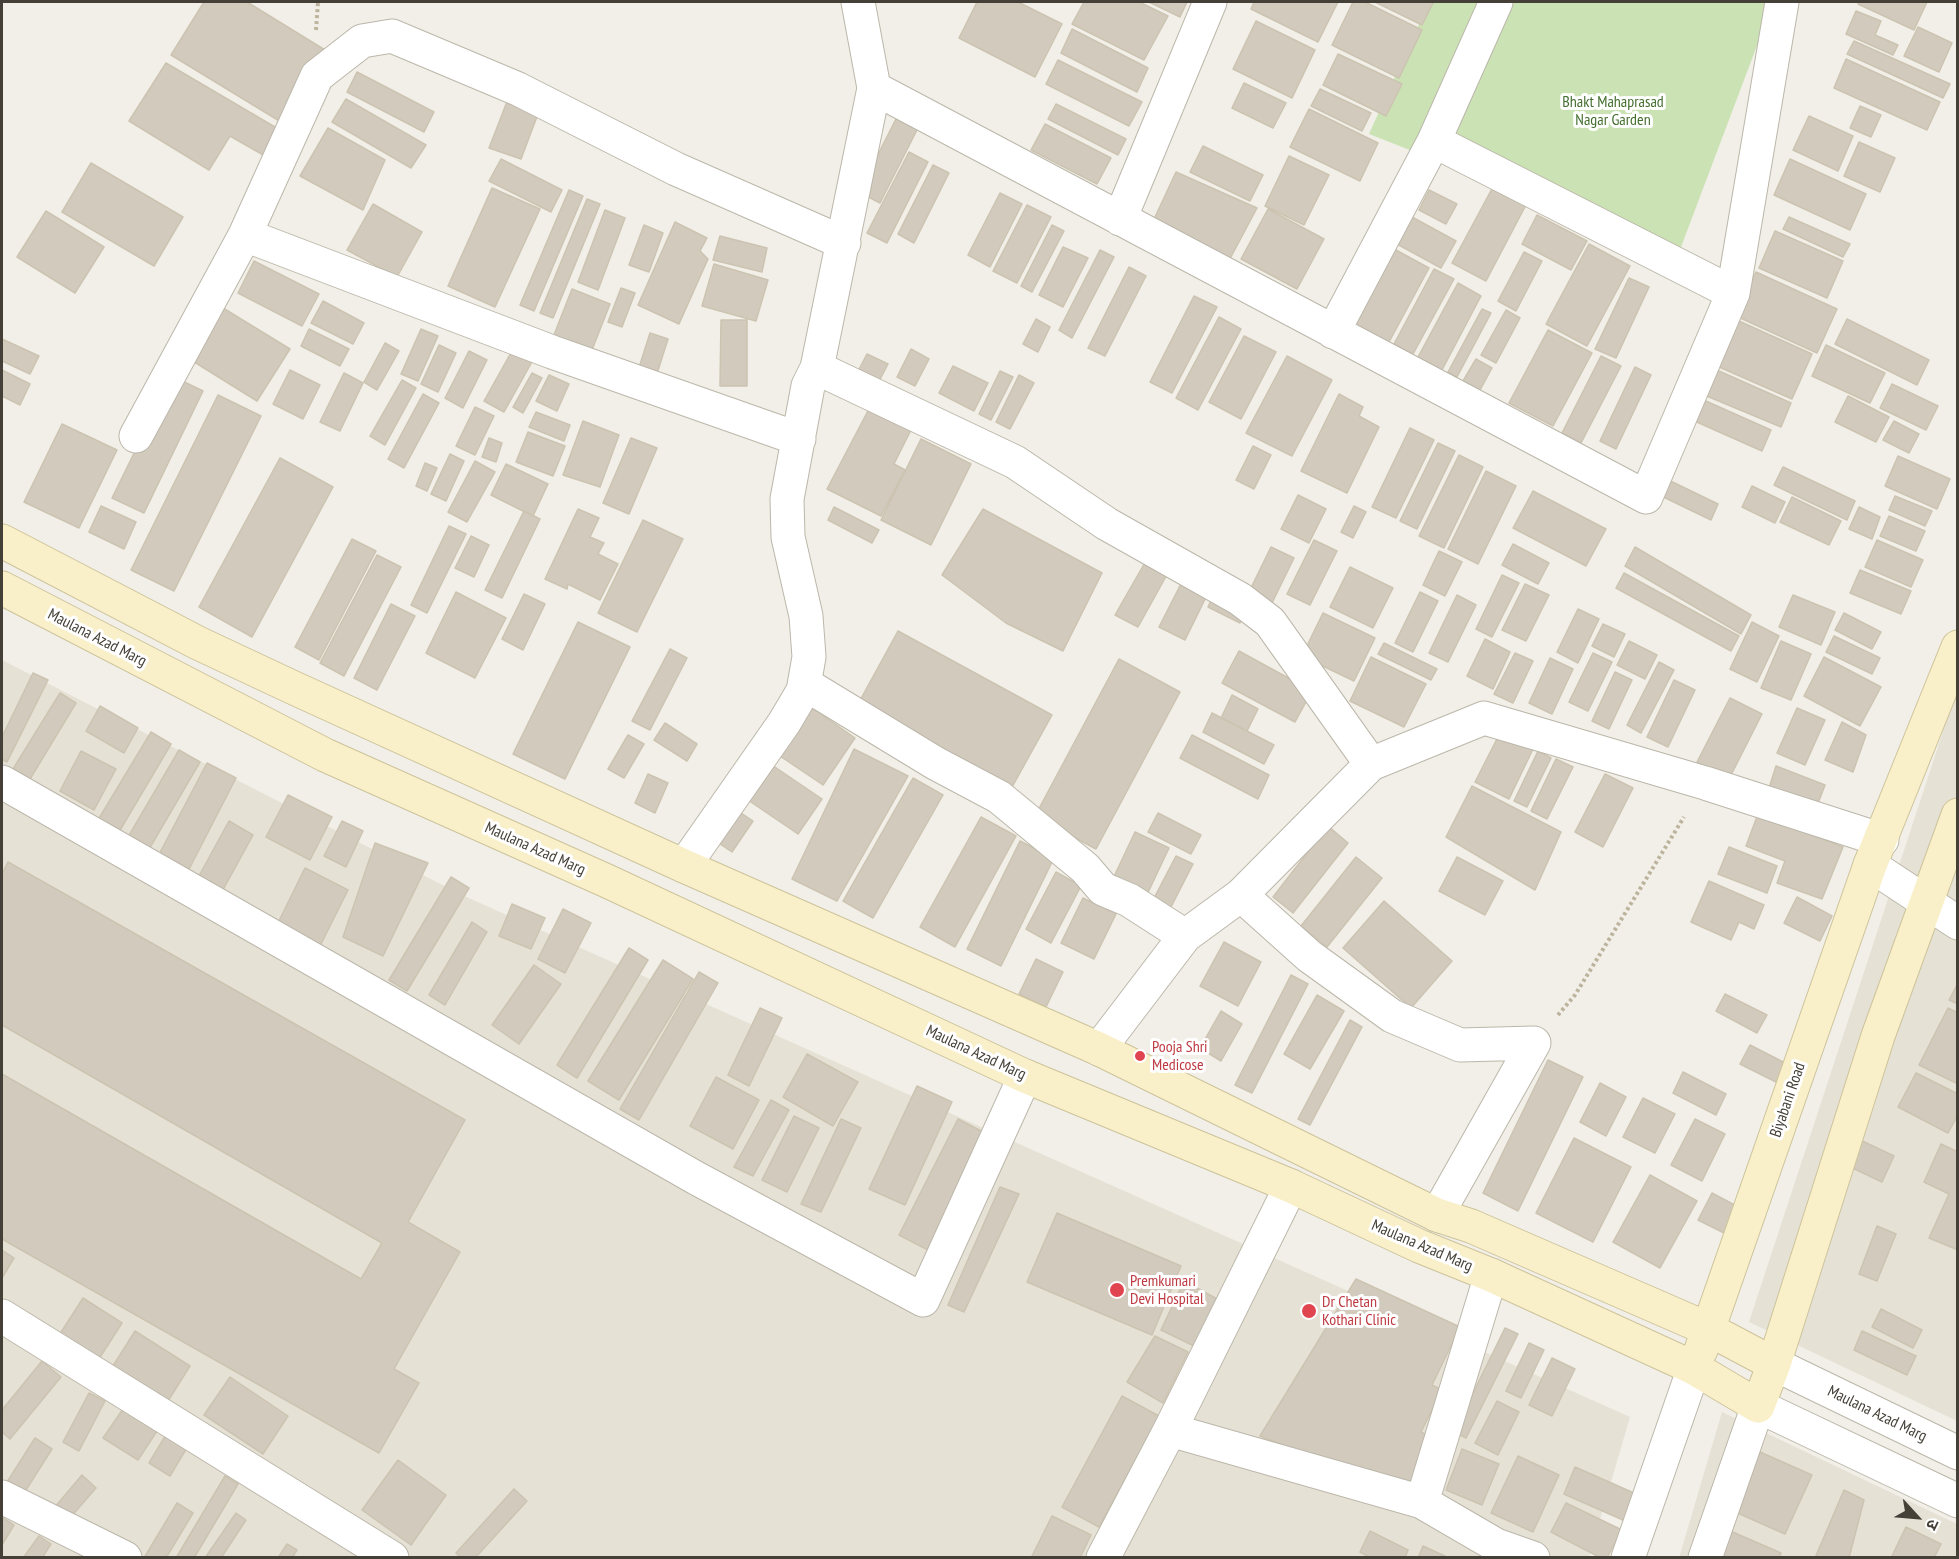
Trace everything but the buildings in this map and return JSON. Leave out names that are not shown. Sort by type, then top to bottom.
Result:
[{"type":"main road","name":"Maulana Azad Marg","points":[[2,541],[209,648],[684,866],[1099,1049],[1437,1215],[1471,1226],[1708,1329],[1774,1364]]},
{"type":"main road","name":"Maulana Azad Marg","points":[[2,588],[326,755],[607,881],[1025,1076],[1290,1186],[1419,1246],[1491,1275],[1694,1368],[1758,1406]]},
{"type":"main road","name":"Biyabani Road","points":[[1694,1368],[1876,853],[1958,647]]},
{"type":"main road","points":[[1758,1406],[1774,1364],[1878,1036],[1958,815]]},
{"type":"street","points":[[684,866],[784,723],[805,684],[809,657],[806,616],[788,537],[787,499],[808,386],[817,368],[874,88],[858,2]]},
{"type":"street","points":[[1120,219],[1209,2]]},
{"type":"street","points":[[1334,332],[1434,141],[1496,2]]},
{"type":"street","points":[[874,88],[1646,497],[1733,294],[1775,4]]},
{"type":"street","points":[[136,436],[245,235],[317,76],[362,40],[392,36],[518,89],[676,169],[844,243]]},
{"type":"street","points":[[1434,141],[1733,294]]},
{"type":"street","points":[[245,235],[552,352],[799,439]]},
{"type":"street","points":[[817,368],[1015,462],[1107,524],[1240,599],[1270,622],[1371,764]]},
{"type":"street","points":[[805,684],[935,763],[999,797],[1085,868],[1103,889],[1129,900],[1185,936]]},
{"type":"street","points":[[1099,1049],[1185,936],[1241,895],[1371,764],[1484,718],[1705,783],[1876,853],[1927,903],[1958,923]]},
{"type":"street","points":[[2,782],[696,1178],[923,1300],[1025,1076]]},
{"type":"street","points":[[1241,895],[1309,956],[1392,1016],[1460,1045],[1534,1043]]},
{"type":"street","points":[[1437,1215],[1534,1043]]},
{"type":"street","points":[[1103,1557],[1170,1430],[1290,1186]]},
{"type":"street","points":[[1422,1502],[1491,1275]]},
{"type":"street","points":[[2,1316],[392,1557]]},
{"type":"street","name":"Maulana Azad Marg","points":[[1774,1364],[1958,1453]]},
{"type":"street","name":"Biyabani Road","points":[[1628,1557],[1694,1368]]},
{"type":"street","points":[[1705,1557],[1758,1406]]},
{"type":"street","name":"Maulana Azad Marg","points":[[1758,1406],[1958,1501]]},
{"type":"street","points":[[1170,1430],[1422,1502],[1494,1551],[1533,1557]]},
{"type":"street","points":[[2,1497],[125,1557]]},
{"type":"path","points":[[1534,1043],[1575,995],[1705,783]]},
{"type":"shaded area","points":[[2,660],[462,895],[1630,1417],[1589,1557],[2,1557]]},
{"type":"shaded area","points":[[1957,689],[1957,1421],[1749,1322]]},
{"type":"shaded area","points":[[1722,1412],[1957,1524],[1957,1557],[1679,1558]]},
{"type":"green space","name":"Bhakt Mahaprasad Nagar Garden","points":[[1429,2],[1776,2],[1764,27],[1678,255],[1369,134]]},
{"type":"place","name":"Pooja Shri Medicose","points":[[1140,1056]]},
{"type":"place","name":"Premkumari Devi Hospital","points":[[1117,1290]]},
{"type":"place","name":"Dr Chetan Kothari Clinic","points":[[1309,1311]]}]
